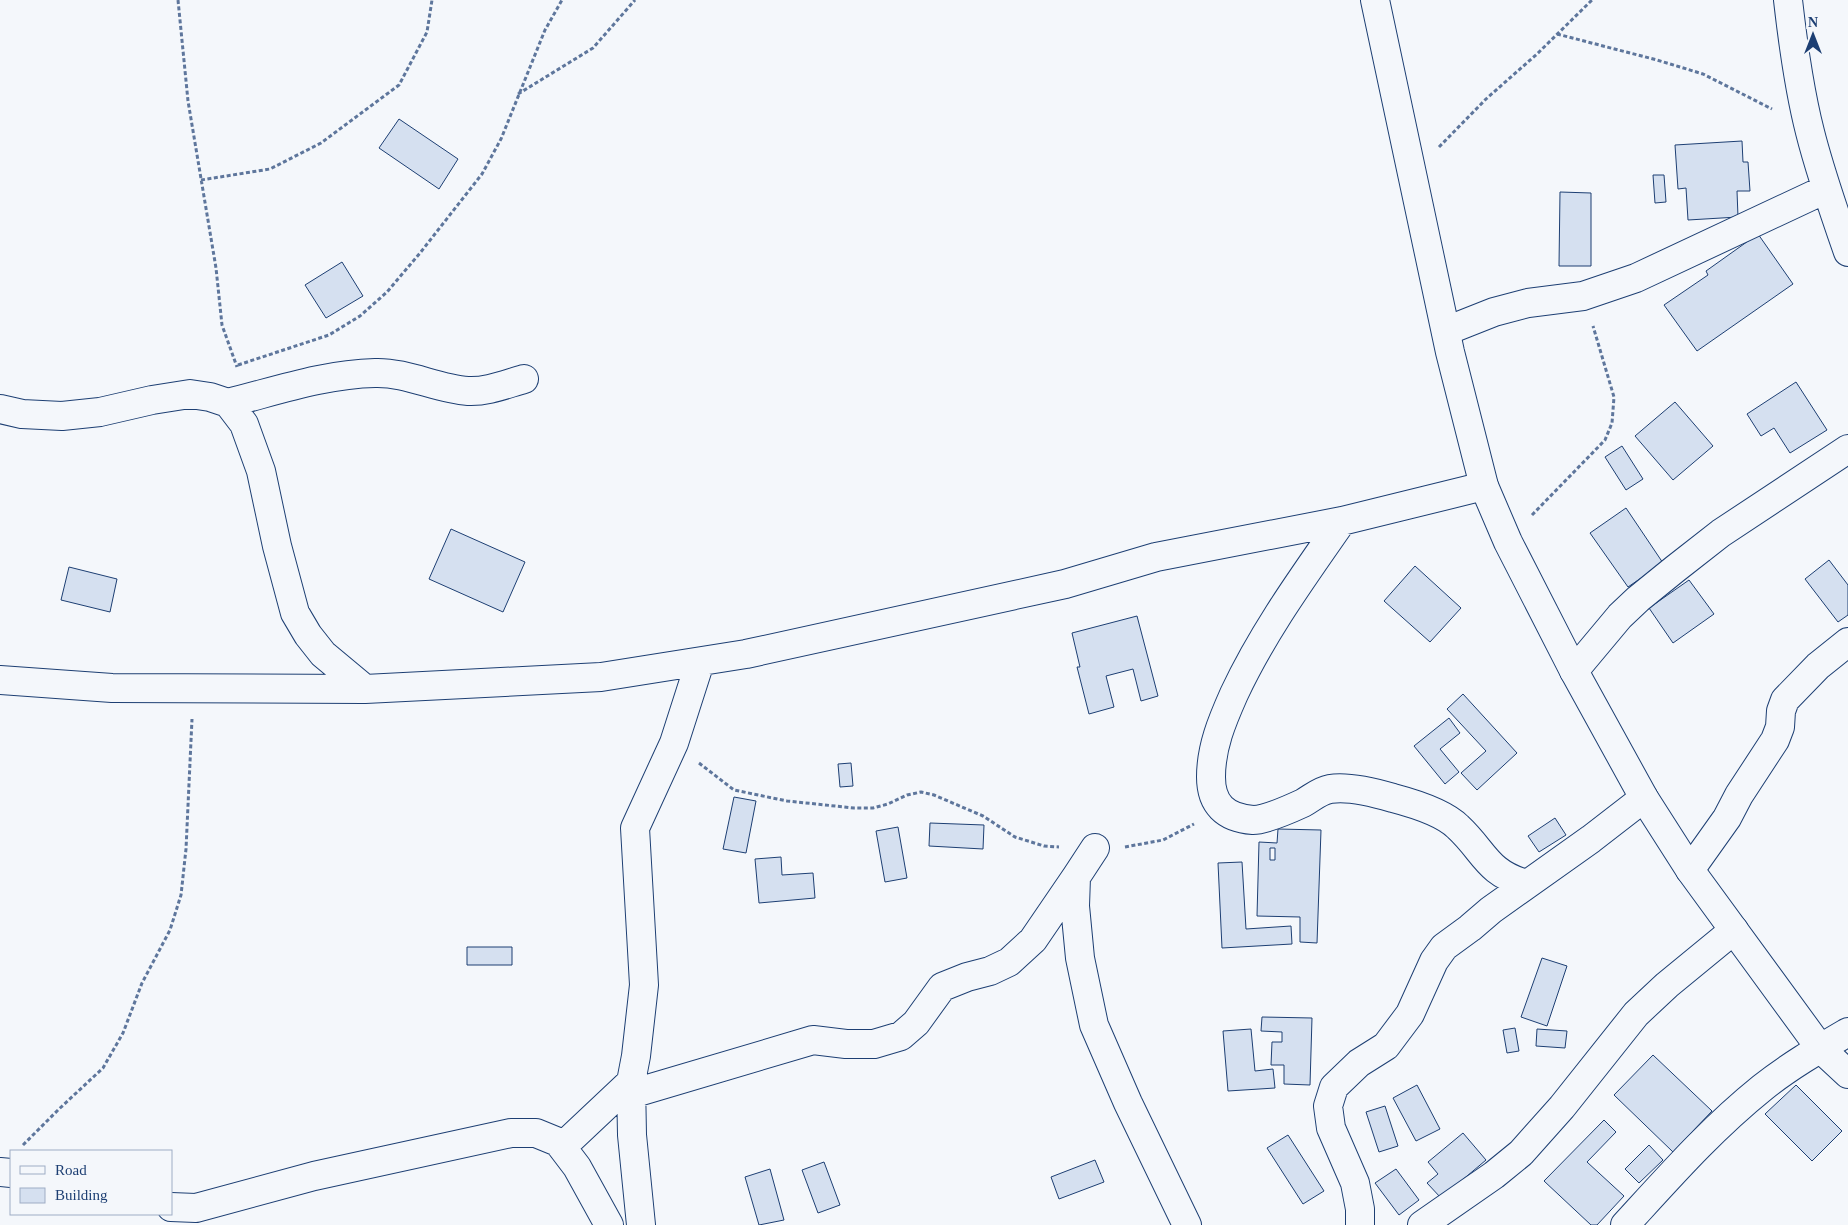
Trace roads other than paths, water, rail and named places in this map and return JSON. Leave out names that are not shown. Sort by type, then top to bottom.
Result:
[{"type":"street","points":[[1375,0],[1446,331],[1484,486],[1508,542],[1574,671],[1644,798],[1690,870],[1820,1048],[1848,1074]]},
{"type":"street","points":[[1788,0],[1793,45],[1809,130],[1848,252]]},
{"type":"street","points":[[1446,331],[1494,312],[1528,303],[1583,296],[1636,278],[1826,188]]},
{"type":"street","points":[[0,409],[22,414],[62,416],[100,412],[152,400],[190,394],[239,401],[288,387],[342,376],[376,373],[408,377],[468,391],[484,390],[524,378]]},
{"type":"street","points":[[239,401],[244,424],[261,471],[295,613],[308,636],[322,654],[365,689]]},
{"type":"street","points":[[1574,671],[1620,616],[1675,568],[1721,533],[1848,449]]},
{"type":"street","points":[[0,680],[112,688],[365,689],[601,677],[756,652],[1065,584],[1156,557],[1342,521],[1484,486]]},
{"type":"street","points":[[1342,521],[1281,609],[1249,663],[1220,726],[1212,760],[1212,794],[1219,807],[1234,816],[1254,820],[1281,812],[1330,789],[1358,790],[1394,798],[1450,820],[1459,827],[1485,860],[1511,879],[1526,884]]},
{"type":"street","points":[[1690,870],[1727,818],[1739,795],[1775,740],[1780,727],[1781,711],[1785,700],[1818,666],[1848,642]]},
{"type":"street","points":[[641,1225],[632,1135],[631,1088],[644,985],[635,828],[674,743],[700,662]]},
{"type":"street","points":[[1360,1225],[1360,1209],[1355,1183],[1331,1128],[1328,1106],[1334,1087],[1359,1063],[1386,1046],[1410,1014],[1434,961],[1444,947],[1526,884],[1591,839],[1644,798]]},
{"type":"street","points":[[562,1147],[631,1088],[813,1040],[846,1044],[874,1044],[900,1036],[916,1023],[942,987],[967,977],[990,971],[1009,962],[1034,940],[1095,848]]},
{"type":"street","points":[[1076,877],[1075,906],[1080,958],[1094,1025],[1128,1103],[1186,1225]]},
{"type":"street","points":[[1422,1225],[1494,1175],[1521,1153],[1562,1107],[1636,1014],[1667,985],[1734,930]]},
{"type":"street","points":[[1625,1225],[1685,1157],[1729,1116],[1763,1087],[1820,1048],[1848,1032]]},
{"type":"street","points":[[172,1207],[196,1208],[314,1176],[511,1134],[536,1133],[558,1142],[562,1147],[577,1168],[609,1225]]}]
